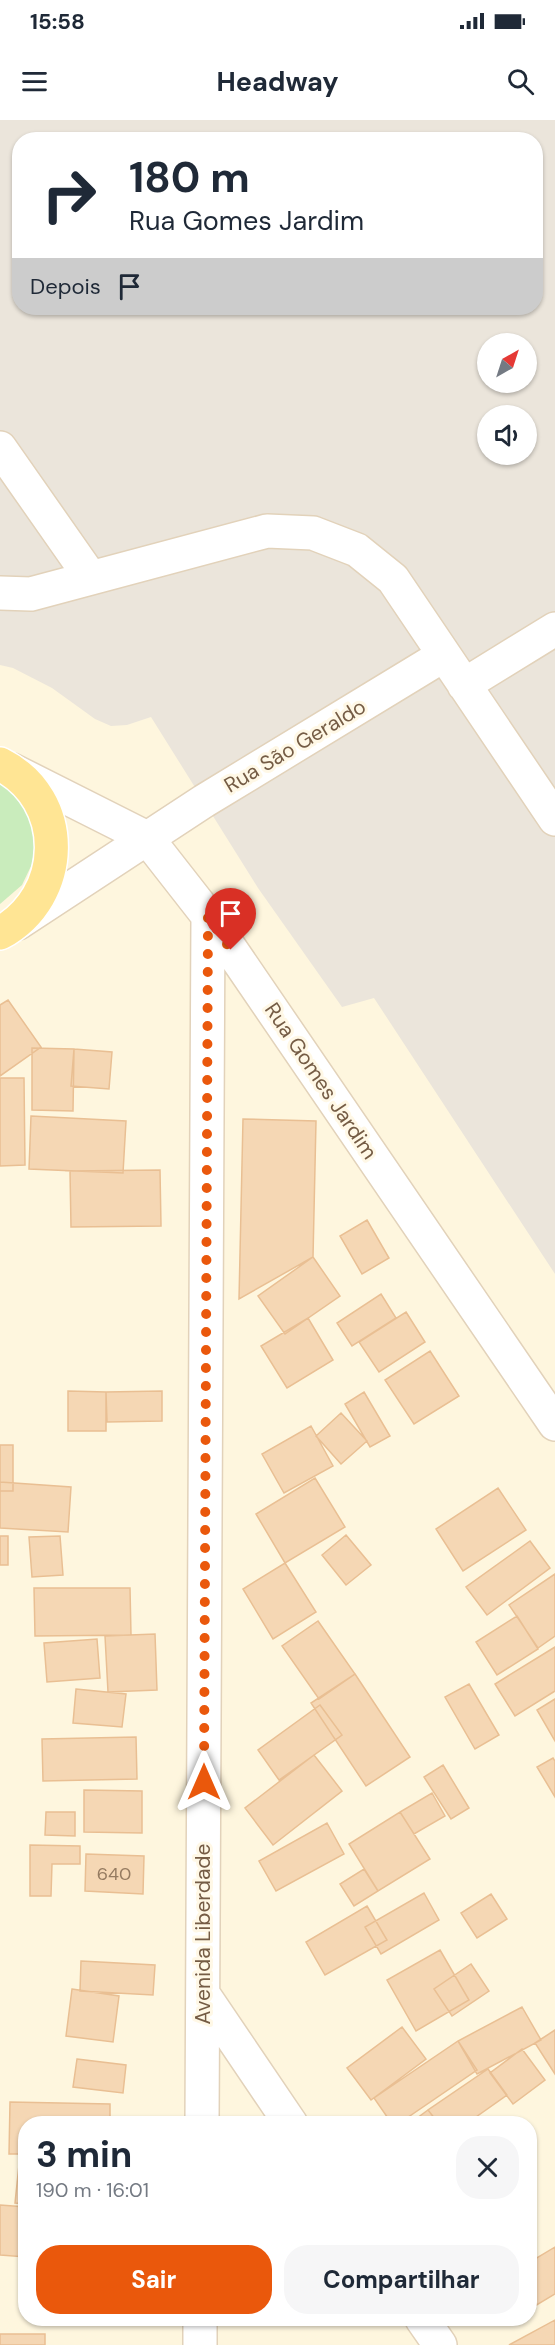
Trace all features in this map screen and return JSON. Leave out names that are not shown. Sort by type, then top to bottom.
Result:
[{"type":"main road","points":[[6,767],[36,793],[48,818],[52,848],[48,877],[34,904],[7,929]]},
{"type":"street","points":[[0,448],[91,578]]},
{"type":"street","points":[[0,593],[31,594],[267,531],[313,533],[357,550],[393,579],[555,819]]},
{"type":"street","points":[[464,685],[555,629]]},
{"type":"street","name":"Rua São Geraldo","points":[[7,929],[204,801],[444,655]]},
{"type":"street","name":"Rua Gomes Jardim","points":[[6,767],[147,838],[208,916],[555,1424]]},
{"type":"street","name":"Avenida Liberdade","points":[[202,2116],[208,916]]},
{"type":"street","points":[[203,1994],[286,2116]]},
{"type":"street","points":[[200,2326],[200,2345]]},
{"type":"street","points":[[427,2326],[440,2345]]},
{"type":"shaded area","points":[[0,120],[555,120],[555,1274],[374,998],[342,1007],[258,888],[151,717],[127,725],[111,726],[95,719],[52,688],[13,668],[0,665]]},
{"type":"green space","points":[[0,778],[31,817],[35,841],[32,864],[22,885],[0,904]]},
{"type":"building","points":[[8,1000],[41,1047],[0,1076],[0,1005]]},
{"type":"building","points":[[32,1048],[74,1049],[73,1111],[32,1110]]},
{"type":"building","points":[[74,1049],[112,1052],[109,1089],[71,1086]]},
{"type":"building","points":[[0,1078],[24,1078],[25,1165],[0,1166]]},
{"type":"building","points":[[31,1116],[126,1121],[123,1173],[29,1169]]},
{"type":"building","points":[[243,1119],[316,1121],[313,1257],[239,1299]]},
{"type":"building","points":[[160,1170],[161,1226],[71,1227],[70,1171]]},
{"type":"building","points":[[367,1220],[389,1258],[362,1274],[340,1236]]},
{"type":"building","points":[[313,1257],[340,1296],[285,1334],[258,1296]]},
{"type":"building","points":[[381,1294],[396,1318],[352,1346],[337,1323]]},
{"type":"building","points":[[406,1312],[425,1342],[379,1372],[359,1342]]},
{"type":"building","points":[[308,1318],[333,1360],[287,1388],[261,1346]]},
{"type":"building","points":[[430,1351],[459,1396],[414,1424],[385,1380]]},
{"type":"building","points":[[68,1391],[106,1392],[106,1431],[68,1431]]},
{"type":"building","points":[[162,1391],[162,1421],[107,1422],[106,1392]]},
{"type":"building","points":[[364,1392],[390,1436],[370,1447],[345,1404]]},
{"type":"building","points":[[341,1413],[367,1441],[341,1464],[316,1436]]},
{"type":"building","points":[[311,1426],[333,1466],[284,1493],[262,1454]]},
{"type":"building","points":[[0,1445],[13,1445],[13,1491],[0,1491]]},
{"type":"building","points":[[315,1478],[345,1527],[285,1563],[256,1514]]},
{"type":"building","points":[[0,1482],[71,1487],[68,1532],[0,1528]]},
{"type":"building","points":[[498,1488],[526,1530],[463,1571],[436,1529]]},
{"type":"building","points":[[346,1535],[371,1565],[346,1585],[322,1555]]},
{"type":"building","points":[[0,1536],[8,1536],[8,1565],[0,1565]]},
{"type":"building","points":[[60,1536],[63,1575],[32,1577],[29,1537]]},
{"type":"building","points":[[530,1541],[550,1568],[487,1615],[466,1587]]},
{"type":"building","points":[[285,1563],[316,1612],[273,1639],[243,1589]]},
{"type":"building","points":[[555,1574],[555,1636],[538,1648],[509,1605]]},
{"type":"building","points":[[34,1588],[130,1588],[131,1635],[35,1636]]},
{"type":"building","points":[[517,1616],[538,1649],[497,1675],[476,1642]]},
{"type":"building","points":[[318,1621],[355,1674],[319,1699],[282,1646]]},
{"type":"building","points":[[155,1634],[157,1690],[108,1692],[105,1636]]},
{"type":"building","points":[[97,1639],[100,1678],[47,1682],[44,1643]]},
{"type":"building","points":[[555,1647],[555,1691],[515,1716],[495,1684]]},
{"type":"building","points":[[355,1674],[410,1757],[366,1786],[311,1703]]},
{"type":"building","points":[[469,1684],[499,1735],[475,1749],[445,1697]]},
{"type":"building","points":[[76,1689],[126,1694],[122,1727],[73,1723]]},
{"type":"building","points":[[555,1699],[555,1741],[537,1710]]},
{"type":"building","points":[[320,1705],[342,1735],[279,1780],[258,1750]]},
{"type":"building","points":[[136,1737],[137,1779],[43,1781],[42,1739]]},
{"type":"building","points":[[314,1755],[342,1791],[273,1845],[245,1808]]},
{"type":"building","points":[[553,1758],[555,1761],[555,1797],[537,1767]]},
{"type":"building","points":[[443,1765],[469,1808],[451,1819],[424,1777]]},
{"type":"building","points":[[84,1790],[142,1791],[142,1833],[84,1832]]},
{"type":"building","points":[[432,1793],[445,1816],[414,1834],[400,1812]]},
{"type":"building","points":[[46,1812],[75,1812],[75,1836],[45,1835]]},
{"type":"building","points":[[400,1812],[430,1859],[378,1891],[349,1844]]},
{"type":"building","points":[[327,1823],[344,1854],[276,1891],[259,1861]]},
{"type":"building","points":[[30,1845],[80,1846],[80,1864],[52,1864],[51,1896],[30,1896]]},
{"type":"building","points":[[86,1854],[144,1856],[143,1894],[85,1891]]},
{"type":"building","points":[[364,1869],[378,1891],[354,1906],[340,1884]]},
{"type":"building","points":[[424,1893],[439,1920],[381,1954],[365,1927]]},
{"type":"building","points":[[491,1894],[507,1919],[477,1938],[461,1913]]},
{"type":"building","points":[[367,1906],[387,1940],[325,1975],[306,1942]]},
{"type":"building","points":[[440,1950],[469,2000],[416,2031],[387,1980]]},
{"type":"building","points":[[81,1961],[155,1965],[153,1995],[80,1991]]},
{"type":"building","points":[[471,1964],[489,1991],[452,2016],[434,1989]]},
{"type":"building","points":[[72,1989],[119,1996],[113,2042],[66,2036]]},
{"type":"building","points":[[522,2007],[541,2040],[477,2074],[458,2041]]},
{"type":"building","points":[[402,2027],[426,2059],[371,2100],[347,2068]]},
{"type":"building","points":[[555,2030],[555,2074],[535,2043]]},
{"type":"building","points":[[458,2041],[477,2070],[410,2116],[386,2116],[374,2098]]},
{"type":"building","points":[[522,2049],[545,2080],[513,2104],[490,2073]]},
{"type":"building","points":[[77,2059],[126,2065],[123,2093],[73,2087]]},
{"type":"building","points":[[488,2069],[507,2095],[477,2116],[433,2116],[428,2110]]},
{"type":"building","points":[[10,2102],[110,2104],[110,2116],[18,2116],[18,2154],[9,2154]]},
{"type":"building","points":[[428,2110],[433,2116],[420,2116]]},
{"type":"building","points":[[18,2174],[18,2203],[15,2203]]},
{"type":"building","points":[[0,2205],[18,2206],[18,2256],[0,2255]]},
{"type":"building","points":[[555,2247],[555,2294],[537,2305],[537,2258]]},
{"type":"building","points":[[555,2320],[555,2345],[509,2345]]},
{"type":"building","points":[[0,2334],[45,2334],[45,2345],[0,2345]]},
{"type":"route","points":[[204,1782],[208,916],[231,950]]}]
